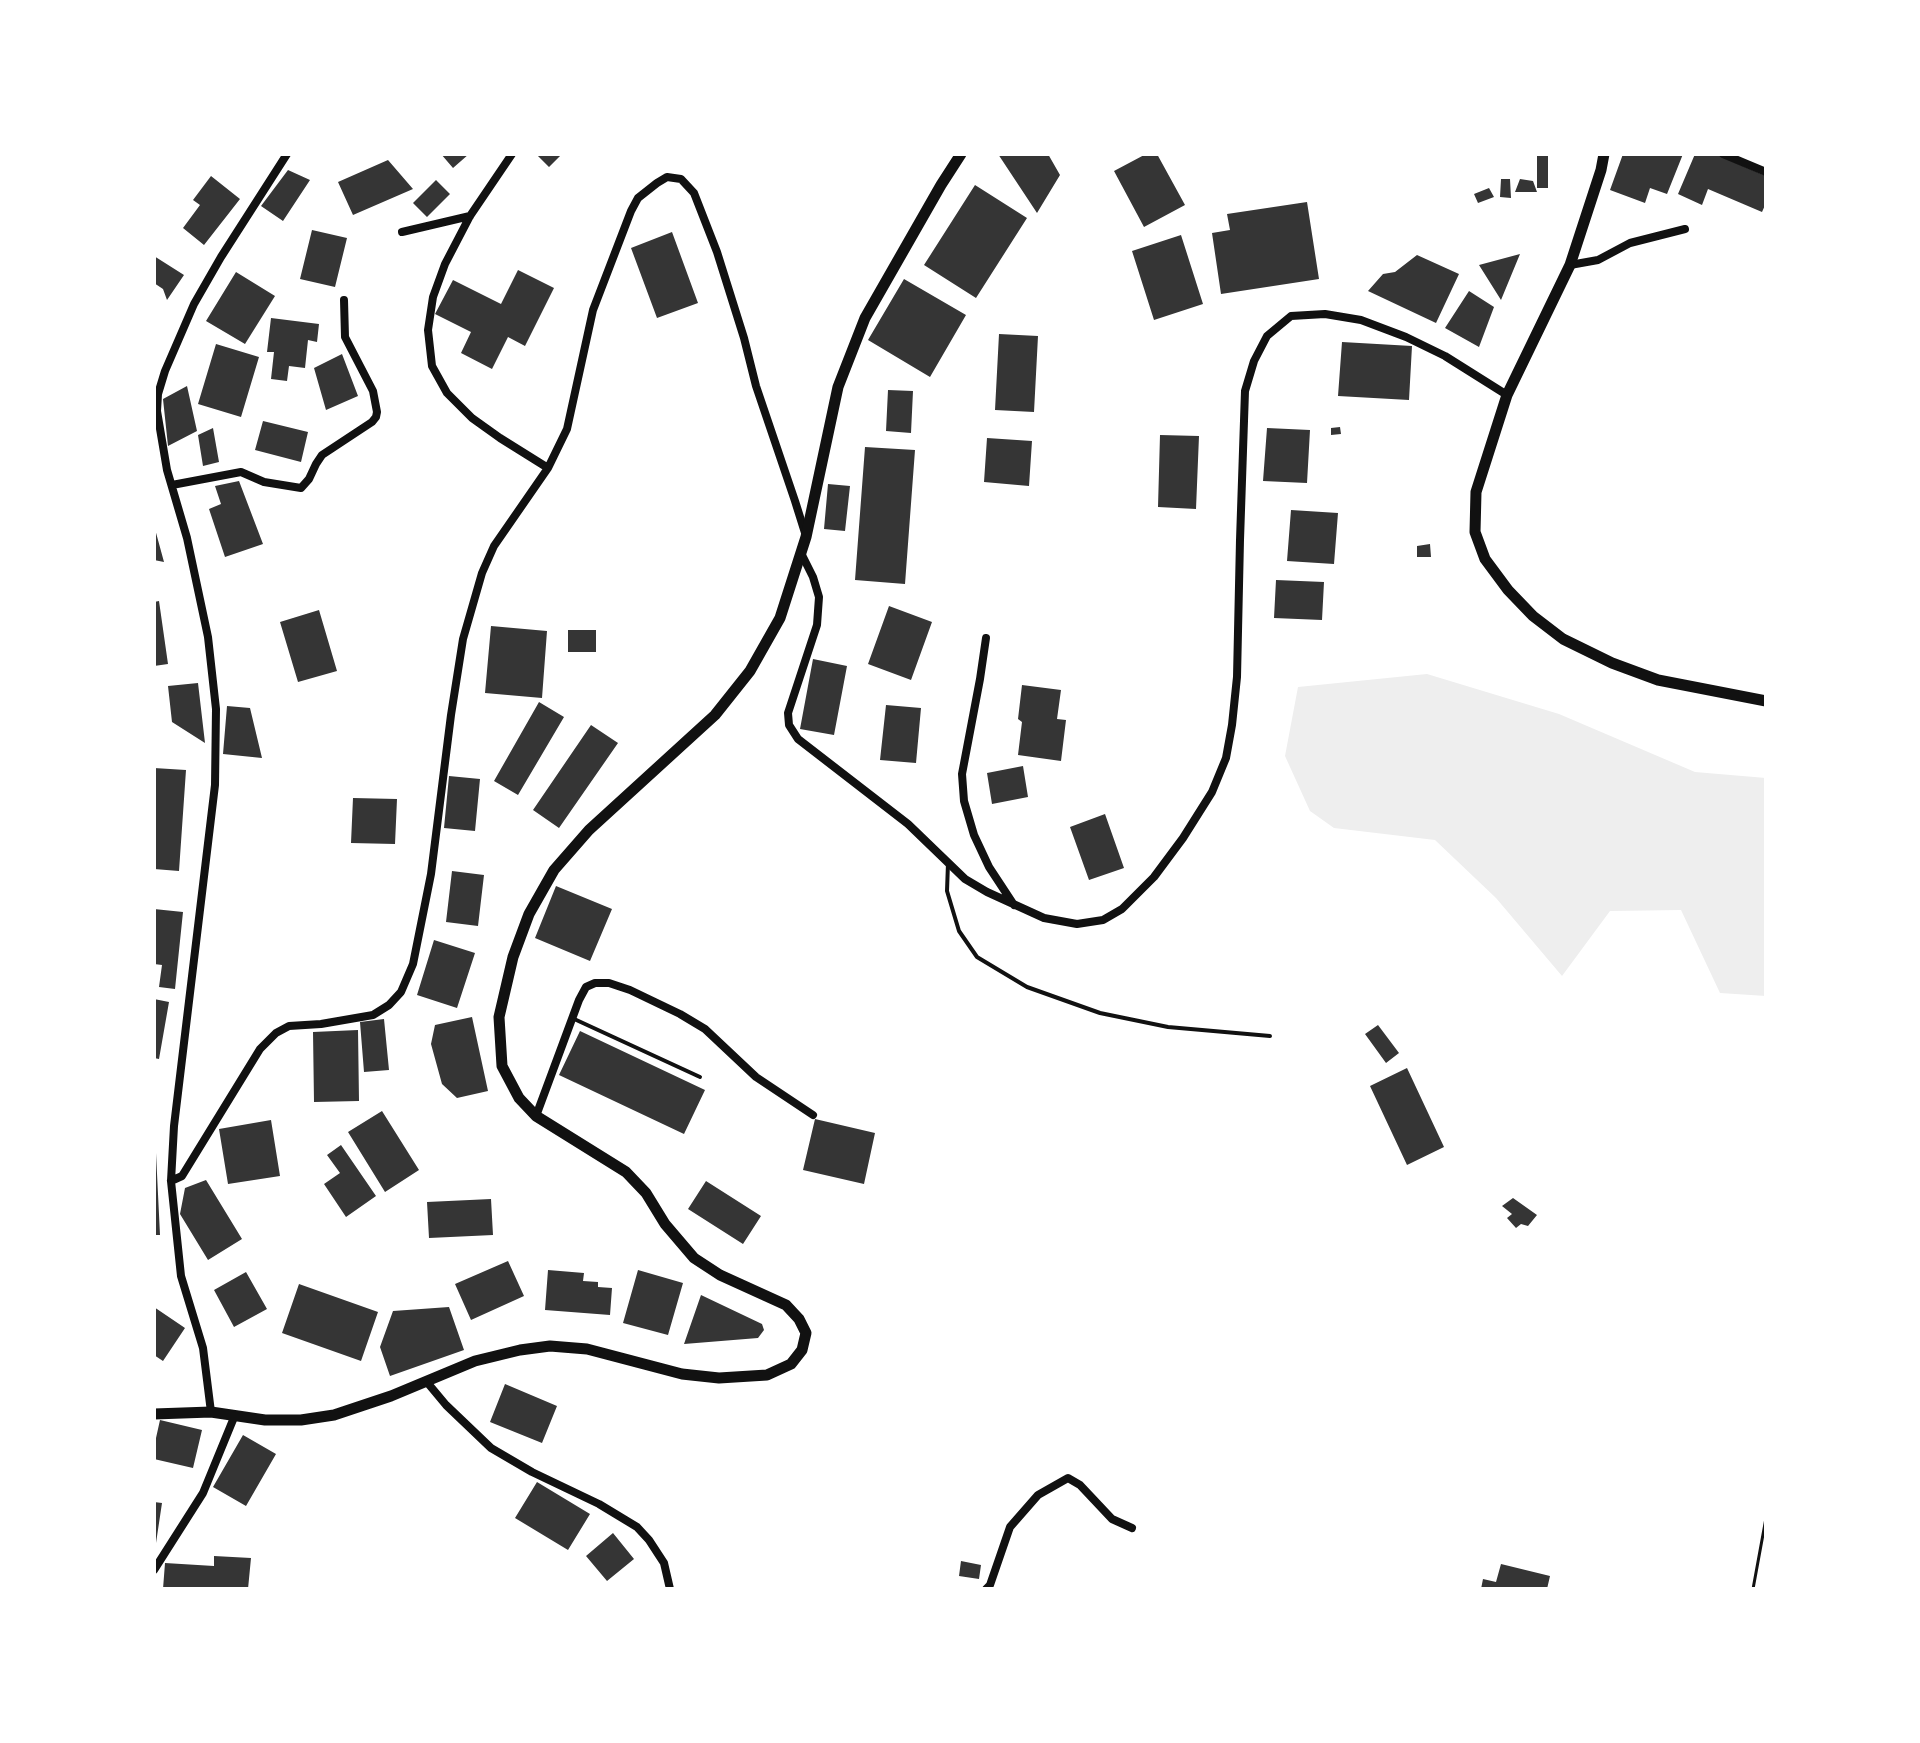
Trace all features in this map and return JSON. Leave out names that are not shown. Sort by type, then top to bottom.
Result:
[{"type":"main road","points":[[154,1414],[211,1412],[265,1420],[301,1420],[334,1415],[391,1396],[475,1361],[550,1346],[587,1349],[682,1374],[719,1378],[767,1375],[791,1364],[802,1350],[806,1333],[799,1319],[786,1305],[720,1275],[694,1258],[665,1224],[646,1193],[626,1172],[536,1116],[519,1098],[502,1066],[499,1017],[513,957],[529,914],[554,870],[589,830],[715,715],[750,671],[780,618],[806,537],[838,387],[865,318],[961,154]]},
{"type":"main road","points":[[1604,154],[1570,265],[1507,395],[1476,492],[1475,532],[1485,559],[1508,590],[1533,616],[1563,639],[1612,663],[1658,680],[1766,701]]},
{"type":"street","points":[[211,1412],[203,1348],[181,1276],[171,1181],[174,1126],[215,785],[216,709],[208,637],[187,538],[167,470],[157,411],[158,394],[194,304],[287,154]]},
{"type":"street","points":[[512,154],[470,216],[445,264],[433,297],[428,330],[432,366],[447,393],[472,418],[548,468]]},
{"type":"street","points":[[1723,154],[1766,172]]},
{"type":"street","points":[[171,1181],[182,1176],[260,1049],[276,1033],[289,1026],[333,1023],[373,1015],[389,1005],[401,992],[413,964],[431,874],[463,639],[482,573],[494,546],[548,468],[567,429],[593,310],[631,211],[638,198],[667,177],[681,179],[694,193],[717,252],[756,386],[806,537]]},
{"type":"street","points":[[402,232],[470,216]]},
{"type":"street","points":[[1570,265],[1598,260],[1630,243],[1685,229]]},
{"type":"street","points":[[172,485],[241,472],[264,482],[301,488],[322,455],[372,422],[377,412],[373,391],[345,337],[344,300]]},
{"type":"street","points":[[801,553],[819,597],[817,625],[788,713],[789,725],[798,739],[908,824],[965,879],[1044,918],[1077,924],[1103,920],[1122,909],[1154,877],[1212,792],[1226,758],[1237,677],[1245,391],[1254,361],[1267,336],[1291,316],[1325,314],[1361,320],[1445,356],[1507,395]]},
{"type":"street","points":[[986,638],[962,774],[964,801],[974,835],[989,867],[1014,905]]},
{"type":"street","points":[[536,1116],[572,1018],[586,987],[595,983],[609,983],[630,990],[705,1029],[756,1077],[813,1115]]},
{"type":"street","points":[[426,1381],[491,1448],[637,1527],[664,1563],[670,1589]]},
{"type":"street","points":[[154,1570],[203,1493],[235,1415]]},
{"type":"street","points":[[986,1589],[1010,1527],[1038,1495],[1068,1478],[1080,1485],[1112,1519],[1132,1528]]},
{"type":"lane","points":[[948,861],[947,891],[959,931],[977,957],[1027,987],[1100,1013],[1168,1027],[1270,1036]]},
{"type":"lane","points":[[572,1018],[700,1077]]},
{"type":"path","points":[[1753,1589],[1766,1518]]},
{"type":"shaded area","points":[[1427,674],[1559,714],[1695,772],[1766,778],[1766,996],[1720,993],[1681,910],[1610,911],[1562,976],[1496,898],[1435,840],[1334,828],[1310,811],[1285,756],[1298,687]]},
{"type":"building","points":[[441,154],[469,154],[453,168]]},
{"type":"building","points":[[536,154],[562,154],[549,167]]},
{"type":"building","points":[[998,154],[1048,154],[1060,175],[1037,213]]},
{"type":"building","points":[[1146,154],[1157,154],[1185,205],[1144,227],[1114,171]]},
{"type":"building","points":[[1537,154],[1548,154],[1548,188],[1537,188]]},
{"type":"building","points":[[1623,154],[1683,154],[1667,194],[1650,188],[1645,203],[1610,190]]},
{"type":"building","points":[[1695,154],[1715,154],[1766,176],[1766,203],[1762,212],[1708,189],[1702,205],[1678,194]]},
{"type":"building","points":[[388,160],[413,189],[353,215],[338,182]]},
{"type":"building","points":[[288,170],[310,180],[283,221],[261,206]]},
{"type":"building","points":[[211,176],[240,199],[204,245],[183,228],[200,205],[193,200]]},
{"type":"building","points":[[1501,179],[1510,179],[1511,198],[1500,197]]},
{"type":"building","points":[[1520,179],[1533,181],[1537,192],[1515,192]]},
{"type":"building","points":[[436,180],[450,194],[427,217],[413,203]]},
{"type":"building","points":[[975,185],[1027,218],[976,298],[924,265]]},
{"type":"building","points":[[1489,188],[1494,197],[1478,203],[1474,194]]},
{"type":"building","points":[[1307,202],[1319,279],[1221,294],[1212,233],[1230,230],[1227,214]]},
{"type":"building","points":[[312,230],[347,238],[335,287],[300,279]]},
{"type":"building","points":[[672,232],[698,303],[657,318],[631,248]]},
{"type":"building","points":[[1181,235],[1203,304],[1154,320],[1132,251]]},
{"type":"building","points":[[1520,254],[1501,300],[1479,265]]},
{"type":"building","points":[[1417,255],[1459,274],[1436,323],[1368,291],[1383,274],[1395,272]]},
{"type":"building","points":[[154,256],[184,275],[167,300],[163,289],[154,283]]},
{"type":"building","points":[[518,270],[554,288],[525,346],[508,337],[492,369],[461,353],[471,332],[435,314],[453,280],[501,304]]},
{"type":"building","points":[[236,272],[275,296],[245,344],[206,321]]},
{"type":"building","points":[[904,279],[966,315],[930,377],[868,340]]},
{"type":"building","points":[[1469,291],[1494,307],[1479,347],[1445,328]]},
{"type":"building","points":[[271,318],[319,324],[317,342],[308,340],[305,368],[289,366],[287,381],[271,379],[274,352],[267,352]]},
{"type":"building","points":[[999,334],[1038,336],[1034,412],[995,410]]},
{"type":"building","points":[[1342,342],[1412,346],[1409,400],[1338,396]]},
{"type":"building","points":[[216,344],[259,357],[241,417],[198,404]]},
{"type":"building","points":[[342,354],[358,396],[326,410],[314,368]]},
{"type":"building","points":[[187,386],[197,431],[168,446],[163,399]]},
{"type":"building","points":[[888,390],[913,391],[911,433],[886,431]]},
{"type":"building","points":[[263,421],[308,432],[301,462],[255,450]]},
{"type":"building","points":[[1340,427],[1341,434],[1331,435],[1331,428]]},
{"type":"building","points":[[213,428],[219,462],[203,466],[198,435]]},
{"type":"building","points":[[1267,428],[1310,430],[1307,483],[1263,481]]},
{"type":"building","points":[[1160,435],[1199,436],[1196,509],[1158,507]]},
{"type":"building","points":[[987,438],[1032,441],[1029,486],[984,482]]},
{"type":"building","points":[[865,447],[915,450],[905,584],[855,580]]},
{"type":"building","points":[[239,481],[263,544],[225,557],[209,509],[221,504],[215,486]]},
{"type":"building","points":[[828,484],[850,486],[845,531],[824,529]]},
{"type":"building","points":[[1291,510],[1338,513],[1334,564],[1287,561]]},
{"type":"building","points":[[155,529],[164,562],[154,560]]},
{"type":"building","points":[[1430,544],[1431,557],[1417,557],[1417,546]]},
{"type":"building","points":[[1276,580],[1324,582],[1322,620],[1274,618]]},
{"type":"building","points":[[159,601],[168,664],[154,666],[154,602]]},
{"type":"building","points":[[889,606],[932,622],[911,680],[868,664]]},
{"type":"building","points":[[319,610],[337,671],[298,682],[280,622]]},
{"type":"building","points":[[491,626],[547,631],[542,698],[485,693]]},
{"type":"building","points":[[568,630],[596,630],[596,652],[568,652]]},
{"type":"building","points":[[813,659],[847,666],[834,735],[800,729]]},
{"type":"building","points":[[198,683],[205,743],[172,722],[168,686]]},
{"type":"building","points":[[1022,685],[1061,690],[1057,719],[1066,720],[1061,761],[1018,755]]},
{"type":"building","points":[[539,702],[564,717],[518,795],[494,781]]},
{"type":"building","points":[[886,705],[921,708],[916,763],[880,760]]},
{"type":"building","points":[[227,706],[250,708],[262,758],[223,754]]},
{"type":"building","points":[[591,725],[618,743],[559,828],[533,810]]},
{"type":"building","points":[[1023,766],[1028,797],[992,804],[987,773]]},
{"type":"building","points":[[154,768],[186,770],[179,871],[154,869]]},
{"type":"building","points":[[449,776],[480,779],[475,831],[444,828]]},
{"type":"building","points":[[353,798],[397,799],[395,844],[351,843]]},
{"type":"building","points":[[1105,814],[1124,868],[1089,880],[1070,827]]},
{"type":"building","points":[[452,871],[484,875],[478,926],[446,922]]},
{"type":"building","points":[[556,886],[612,909],[590,961],[535,938]]},
{"type":"building","points":[[154,909],[183,912],[175,989],[159,987],[162,965],[154,964]]},
{"type":"building","points":[[434,940],[475,953],[457,1008],[417,995]]},
{"type":"building","points":[[154,999],[169,1002],[159,1059],[154,1058]]},
{"type":"building","points":[[472,1017],[488,1091],[457,1098],[442,1084],[431,1044],[435,1025]]},
{"type":"building","points":[[384,1019],[389,1070],[364,1072],[360,1022]]},
{"type":"building","points":[[1378,1025],[1399,1053],[1386,1063],[1365,1034]]},
{"type":"building","points":[[358,1030],[359,1101],[314,1102],[313,1032]]},
{"type":"building","points":[[580,1031],[705,1090],[684,1134],[559,1075]]},
{"type":"building","points":[[1407,1068],[1444,1147],[1407,1165],[1370,1086]]},
{"type":"building","points":[[382,1111],[419,1170],[385,1192],[348,1132]]},
{"type":"building","points":[[815,1119],[875,1133],[864,1184],[803,1170]]},
{"type":"building","points":[[271,1120],[280,1176],[228,1184],[219,1129]]},
{"type":"building","points":[[341,1145],[376,1196],[346,1217],[324,1184],[340,1173],[327,1155]]},
{"type":"building","points":[[156,1153],[160,1235],[154,1235]]},
{"type":"building","points":[[206,1180],[242,1239],[208,1260],[180,1214],[185,1188]]},
{"type":"building","points":[[706,1181],[761,1216],[743,1244],[688,1209]]},
{"type":"building","points":[[1513,1198],[1537,1215],[1528,1226],[1521,1224],[1516,1228],[1507,1218],[1512,1214],[1502,1206]]},
{"type":"building","points":[[491,1199],[493,1235],[429,1238],[427,1202]]},
{"type":"building","points":[[508,1261],[524,1296],[471,1320],[455,1284]]},
{"type":"building","points":[[548,1270],[584,1273],[583,1281],[598,1282],[598,1287],[612,1288],[610,1315],[545,1310]]},
{"type":"building","points":[[638,1270],[683,1283],[668,1335],[623,1323]]},
{"type":"building","points":[[246,1272],[267,1309],[234,1327],[214,1290]]},
{"type":"building","points":[[299,1284],[378,1312],[361,1361],[282,1333]]},
{"type":"building","points":[[701,1295],[762,1324],[764,1330],[758,1338],[684,1344]]},
{"type":"building","points":[[154,1307],[185,1328],[163,1361],[154,1355]]},
{"type":"building","points":[[449,1307],[464,1350],[390,1376],[380,1347],[393,1311]]},
{"type":"building","points":[[505,1384],[557,1406],[542,1443],[490,1422]]},
{"type":"building","points":[[160,1420],[202,1430],[193,1468],[154,1459]]},
{"type":"building","points":[[243,1435],[276,1454],[246,1506],[213,1487]]},
{"type":"building","points":[[537,1482],[590,1514],[568,1550],[515,1518]]},
{"type":"building","points":[[154,1502],[162,1503],[156,1543],[154,1543]]},
{"type":"building","points":[[613,1533],[634,1559],[607,1581],[586,1556]]},
{"type":"building","points":[[214,1556],[251,1558],[248,1589],[163,1589],[165,1563],[214,1566]]},
{"type":"building","points":[[961,1561],[981,1565],[979,1579],[959,1576]]},
{"type":"building","points":[[1501,1564],[1550,1576],[1547,1589],[1481,1589],[1483,1579],[1496,1582]]}]
